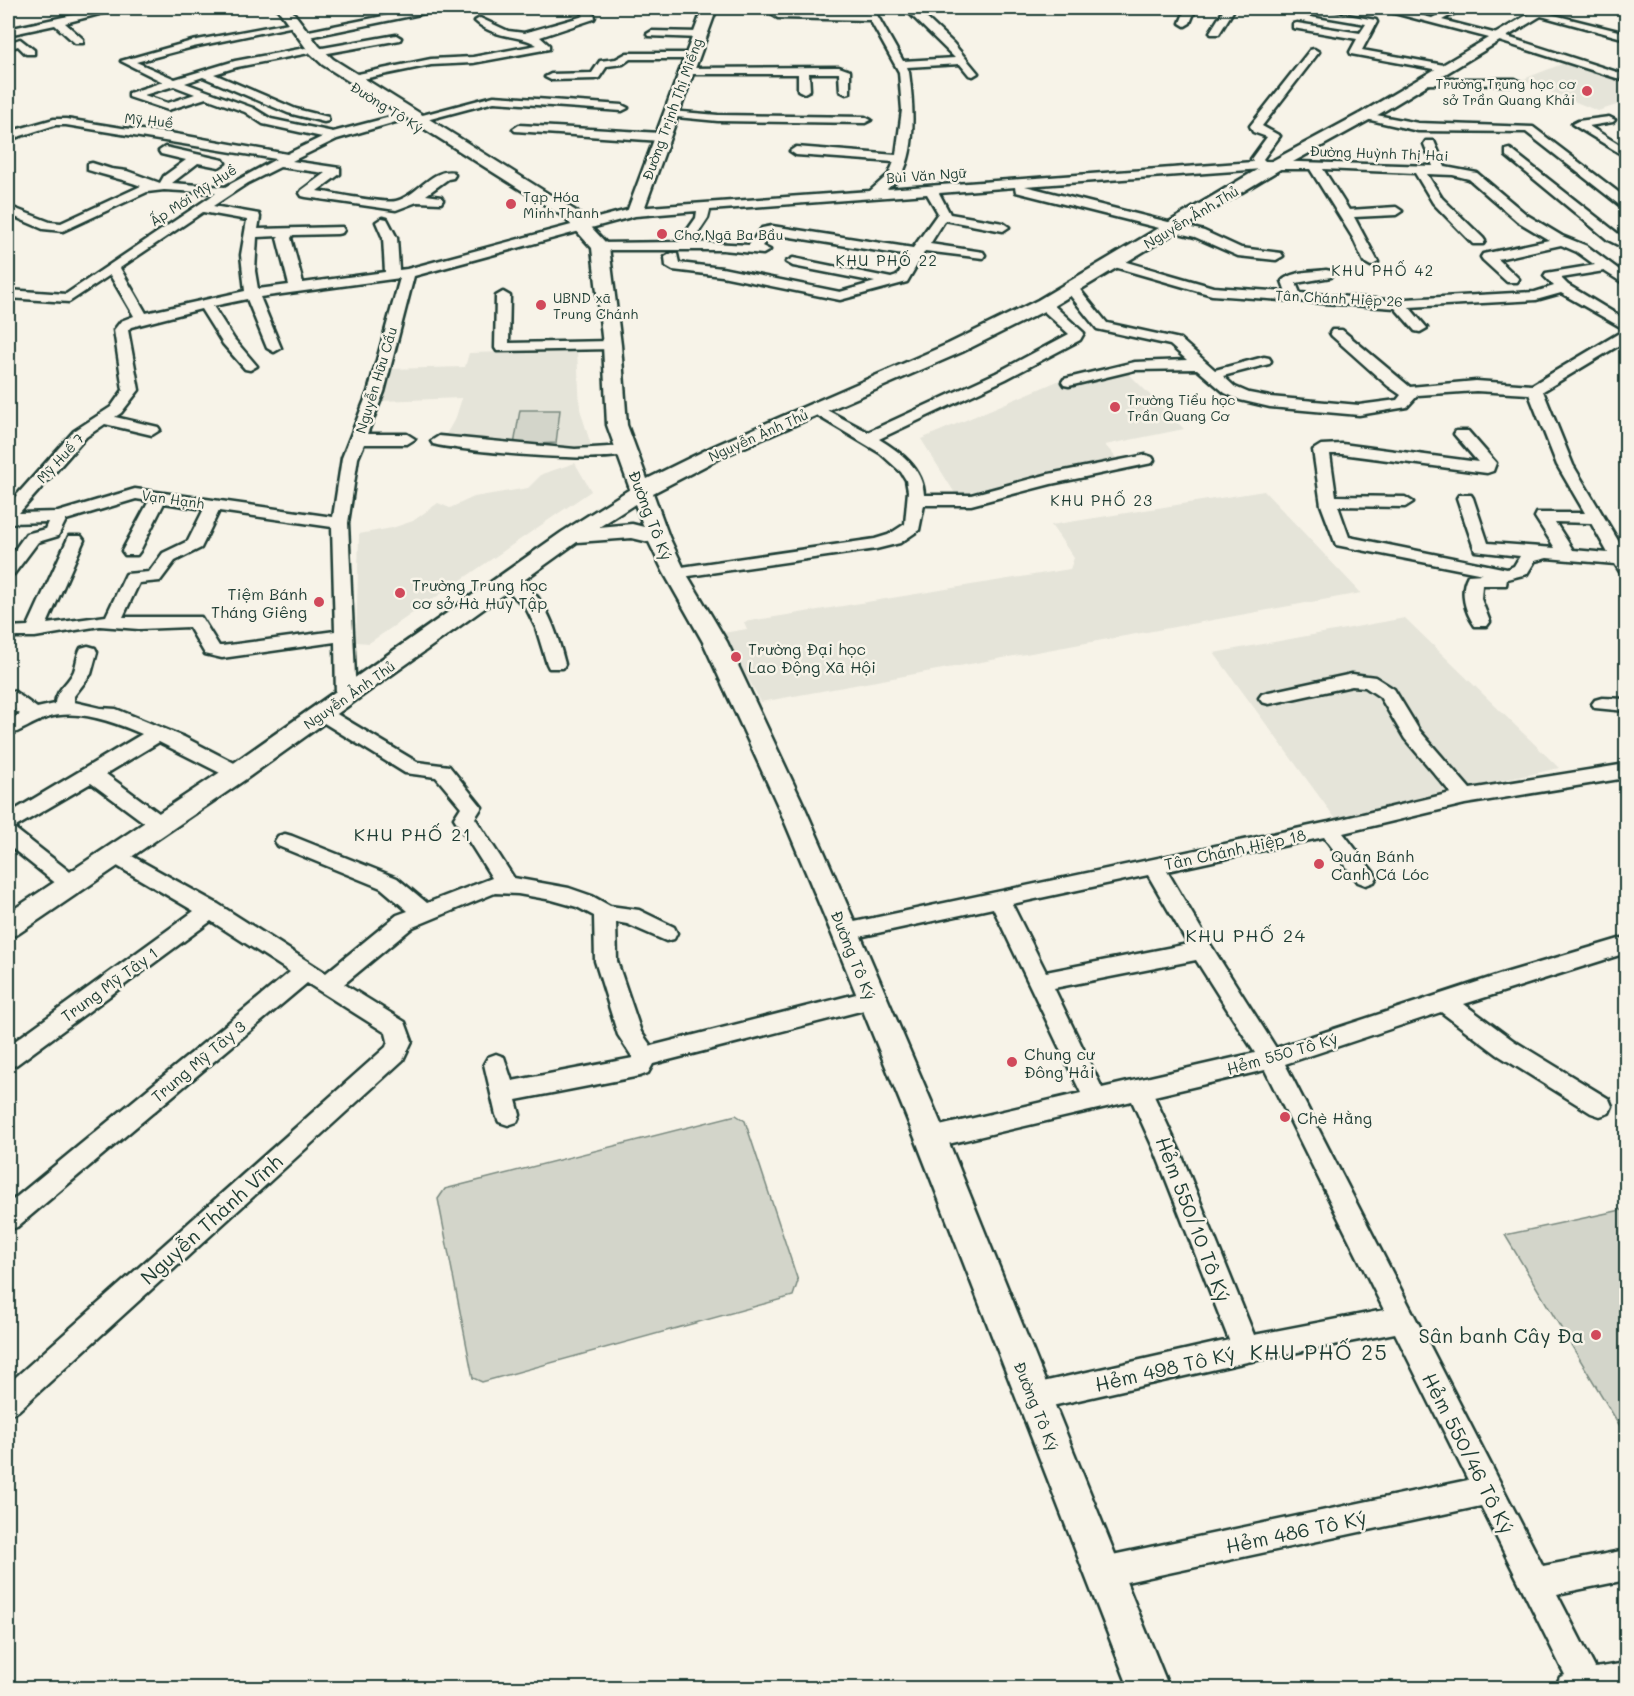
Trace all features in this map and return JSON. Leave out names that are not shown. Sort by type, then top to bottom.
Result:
[{"type":"main road","name":"Đường Tô Ký","points":[[273,8],[295,30],[320,65],[560,216],[580,225]]},
{"type":"main road","name":"Đường Tô Ký","points":[[284,8],[295,30]]},
{"type":"main road","name":"Đường Trịnh Thị Miếng","points":[[635,212],[710,8]]},
{"type":"main road","name":"Nguyễn Ảnh Thủ","points":[[8,927],[323,714],[570,537],[641,491],[719,451],[955,348],[1044,304],[1173,228],[1269,165],[1366,116],[1542,10]]},
{"type":"main road","name":"Đường Tô Ký","points":[[311,52],[570,214],[600,247],[612,345],[617,425],[658,537],[675,573],[715,642],[792,808],[845,932],[931,1138],[1149,1689]]},
{"type":"main road","points":[[570,537],[632,531],[658,537]]},
{"type":"street","points":[[8,32],[57,21],[90,10],[117,8]]},
{"type":"street","points":[[333,136],[267,122],[249,110],[172,82],[126,61],[429,8]]},
{"type":"street","points":[[832,8],[870,11]]},
{"type":"street","points":[[911,10],[955,8]]},
{"type":"street","points":[[1185,23],[1191,8]]},
{"type":"street","points":[[1215,32],[1230,8]]},
{"type":"street","points":[[1380,8],[1398,9],[1433,21],[1497,37],[1626,78]]},
{"type":"street","points":[[1433,21],[1459,8]]},
{"type":"street","points":[[480,21],[499,33],[516,37],[532,36],[590,17],[587,12],[590,9]]},
{"type":"street","points":[[911,10],[973,73]]},
{"type":"street","points":[[1542,10],[1626,36]]},
{"type":"street","points":[[778,15],[870,11]]},
{"type":"street","points":[[870,11],[904,72],[908,110],[901,159],[895,176],[874,194]]},
{"type":"street","points":[[1312,12],[1372,22],[1355,52],[1443,68]]},
{"type":"street","points":[[57,21],[79,40]]},
{"type":"street","points":[[1606,30],[1620,23]]},
{"type":"street","points":[[1297,26],[1363,37]]},
{"type":"street","points":[[652,34],[700,35]]},
{"type":"street","points":[[353,78],[431,62],[473,60],[549,47],[532,36]]},
{"type":"street","points":[[168,107],[133,95],[203,72],[396,38]]},
{"type":"street","points":[[8,46],[20,42],[30,52]]},
{"type":"street","points":[[599,51],[689,64],[804,71],[845,71],[846,91]]},
{"type":"street","points":[[1269,165],[1257,159],[1274,136],[1257,130],[1256,126],[1314,52]]},
{"type":"street","points":[[552,77],[595,76],[598,75],[604,63],[619,61],[627,56]]},
{"type":"street","points":[[900,64],[963,61]]},
{"type":"street","points":[[804,71],[804,90]]},
{"type":"street","points":[[203,72],[292,111],[324,119]]},
{"type":"street","points":[[572,105],[586,83],[599,82]]},
{"type":"street","points":[[1423,82],[1515,82]]},
{"type":"street","points":[[154,112],[206,94]]},
{"type":"street","points":[[419,119],[494,99],[622,108]]},
{"type":"street","points":[[670,114],[718,118],[865,120]]},
{"type":"street","points":[[1366,116],[1418,127],[1529,129]]},
{"type":"street","name":"Ấp Mới Mỹ Huề","points":[[8,294],[69,298],[244,180],[333,136],[402,117]]},
{"type":"street","points":[[1516,118],[1626,204]]},
{"type":"street","points":[[1609,120],[1578,123],[1626,154]]},
{"type":"street","name":"Mỹ Huề","points":[[8,136],[47,124],[66,122],[122,132],[171,137],[336,171],[306,193],[396,206],[414,198]]},
{"type":"street","points":[[519,129],[661,137]]},
{"type":"street","points":[[1430,144],[1441,171]]},
{"type":"street","points":[[1496,158],[1522,147],[1626,246]]},
{"type":"street","points":[[165,151],[219,163]]},
{"type":"street","points":[[796,151],[901,159]]},
{"type":"street","points":[[8,211],[48,226],[63,227],[135,193],[159,186],[196,159]]},
{"type":"street","name":"Đường Huỳnh Thị Hai","points":[[1269,165],[1441,171],[1473,176],[1522,218],[1585,251],[1626,281]]},
{"type":"street","name":"Bùi Văn Ngữ","points":[[142,318],[250,294],[408,273],[635,212],[1269,165]]},
{"type":"street","points":[[1314,165],[1360,238],[1371,262]]},
{"type":"street","points":[[92,167],[159,186],[217,189],[224,190],[225,194]]},
{"type":"street","points":[[1419,171],[1437,200],[1478,241]]},
{"type":"street","points":[[414,198],[439,179],[449,175]]},
{"type":"street","points":[[1006,184],[1199,234],[1238,252],[1276,256]]},
{"type":"street","points":[[1606,187],[1626,185]]},
{"type":"street","points":[[672,257],[673,266],[840,296],[902,279],[944,213],[931,190]]},
{"type":"street","points":[[414,198],[437,201]]},
{"type":"street","points":[[684,245],[702,218],[704,207]]},
{"type":"street","points":[[202,208],[254,218],[247,260],[250,294],[274,348]]},
{"type":"street","points":[[1345,214],[1396,211]]},
{"type":"street","points":[[942,216],[1003,227]]},
{"type":"street","points":[[382,222],[390,238],[392,274]]},
{"type":"street","points":[[250,233],[337,230]]},
{"type":"street","points":[[600,247],[684,245],[758,250],[767,231],[772,230],[919,250],[978,255]]},
{"type":"street","points":[[289,232],[284,238],[297,288]]},
{"type":"street","points":[[1512,279],[1488,257],[1563,241]]},
{"type":"street","points":[[1585,251],[1626,246]]},
{"type":"street","points":[[793,262],[893,281]]},
{"type":"street","name":"Tân Chánh Hiệp 26","points":[[1116,263],[1212,291],[1398,303],[1536,297],[1563,288]]},
{"type":"street","points":[[112,267],[142,318]]},
{"type":"street","points":[[1606,267],[1551,276],[1563,288],[1626,326]]},
{"type":"street","name":"Nguyễn Hữu Cầu","points":[[346,698],[340,523],[350,458],[376,392],[408,273]]},
{"type":"street","points":[[1294,297],[1289,281],[1326,274]]},
{"type":"street","points":[[1071,289],[1102,326],[1175,342],[1236,393],[1270,402],[1359,410],[1402,404],[1413,391],[1476,386],[1536,390],[1626,335]]},
{"type":"street","points":[[503,296],[502,348],[612,345]]},
{"type":"street","points":[[1398,303],[1420,328]]},
{"type":"street","points":[[205,304],[228,341],[250,366]]},
{"type":"street","points":[[868,438],[1001,376],[1075,337],[1077,333],[1074,328],[1044,304]]},
{"type":"street","name":"Mỹ Huế 7","points":[[8,516],[80,434],[116,410],[131,390],[132,382],[121,330],[126,324],[142,318]]},
{"type":"street","points":[[1337,333],[1393,383],[1410,394]]},
{"type":"street","points":[[1069,382],[1135,366],[1207,370],[1264,362]]},
{"type":"street","points":[[1536,390],[1565,465],[1623,556]]},
{"type":"street","points":[[675,573],[876,544],[894,539],[913,526],[914,479],[894,456],[868,438],[816,410]]},
{"type":"street","points":[[102,419],[152,430]]},
{"type":"street","points":[[1462,434],[1488,463],[1487,468],[1342,449],[1321,450],[1329,501],[1342,541],[1507,574],[1521,570]]},
{"type":"street","points":[[358,439],[407,439]]},
{"type":"street","points":[[439,441],[575,454],[626,451]]},
{"type":"street","points":[[915,500],[971,500],[1049,479],[1146,460]]},
{"type":"street","name":"Vạn Hạnh","points":[[8,516],[59,517],[129,495],[159,497],[340,523]]},
{"type":"street","points":[[131,551],[159,497]]},
{"type":"street","points":[[1465,498],[1481,547],[1547,553],[1623,556]]},
{"type":"street","points":[[1329,501],[1405,502]]},
{"type":"street","points":[[112,622],[132,578],[154,577],[169,557],[195,544],[214,505]]},
{"type":"street","points":[[8,570],[32,538],[52,532],[59,517]]},
{"type":"street","points":[[1567,554],[1543,517],[1598,518]]},
{"type":"street","points":[[34,631],[75,540]]},
{"type":"street","points":[[1482,622],[1472,599],[1473,579],[1522,582],[1521,570],[1528,557],[1547,553]]},
{"type":"street","points":[[508,582],[523,591],[537,609],[547,630],[556,664]]},
{"type":"street","points":[[8,632],[34,631],[75,624],[195,621],[212,650],[222,652],[344,635]]},
{"type":"street","points":[[64,710],[65,694],[82,674],[88,652]]},
{"type":"street","points":[[1269,698],[1352,680],[1368,681],[1379,686],[1387,693],[1412,734],[1465,797]]},
{"type":"street","points":[[8,696],[32,714]]},
{"type":"street","points":[[1602,704],[1626,705]]},
{"type":"street","points":[[8,729],[32,714],[78,708],[99,716],[109,713],[237,773]]},
{"type":"street","points":[[323,714],[412,768],[442,771],[468,800],[472,807],[464,818],[506,883]]},
{"type":"street","points":[[8,823],[157,734]]},
{"type":"street","points":[[90,772],[160,825]]},
{"type":"street","name":"Tân Chánh Hiệp 18","points":[[845,932],[1329,829],[1465,797],[1625,772]]},
{"type":"street","points":[[1329,829],[1366,878]]},
{"type":"street","points":[[8,834],[71,884]]},
{"type":"street","points":[[285,841],[389,883],[423,912]]},
{"type":"street","points":[[114,855],[210,910],[328,984],[405,921],[493,885],[506,883],[558,894],[594,906],[605,913],[631,916],[666,933]]},
{"type":"street","name":"Hẻm 550/46 Tô Ký","points":[[1154,866],[1202,950],[1271,1059],[1535,1582],[1579,1687]]},
{"type":"street","points":[[999,899],[1096,1100]]},
{"type":"street","name":"Trung Mỹ Tây 1","points":[[8,1058],[210,910]]},
{"type":"street","points":[[605,913],[606,961],[630,1035],[645,1057]]},
{"type":"street","name":"Hẻm 550 Tô Ký","points":[[931,1138],[1271,1059],[1626,945]]},
{"type":"street","points":[[1040,982],[1202,950]]},
{"type":"street","name":"Trung Mỹ Tây 3","points":[[8,1219],[306,971]]},
{"type":"street","name":"Nguyễn Thành Vĩnh","points":[[8,1402],[395,1053],[400,1041],[397,1028],[328,984]]},
{"type":"street","points":[[496,1064],[505,1104],[640,1066],[645,1057],[872,999]]},
{"type":"street","points":[[1444,1002],[1498,1043],[1600,1106]]},
{"type":"street","name":"Hẻm 550/10 Tô Ký","points":[[1139,1090],[1162,1135],[1225,1301],[1247,1349]]},
{"type":"street","name":"Hẻm 498 Tô Ký","points":[[1034,1397],[1247,1349],[1402,1320]]},
{"type":"street","name":"Hẻm 486 Tô Ký","points":[[1103,1572],[1488,1490]]},
{"type":"street","points":[[1535,1582],[1626,1565]]},
{"type":"street","points":[[1579,1687],[1626,1678]]},
{"type":"shaded area","name":"Trường Trung học cơ sở Trần Quang Khải","points":[[1567,62],[1626,80],[1626,102],[1598,111],[1521,80]]},
{"type":"shaded area","points":[[577,350],[580,409],[592,449],[578,451],[444,438],[456,417],[462,398],[381,401],[389,369],[465,367],[469,353]]},
{"type":"shaded area","points":[[1122,367],[1184,429],[1105,445],[1118,460],[956,495],[921,439],[1072,375]]},
{"type":"shaded area","points":[[520,410],[560,410],[556,443],[514,445]]},
{"type":"shaded area","name":"Trường Trung học cơ sở Hà Huy Tập","points":[[575,463],[591,491],[369,643],[356,642],[359,534],[392,528],[413,521],[438,503],[450,508],[474,497],[528,488],[542,474]]},
{"type":"shaded area","points":[[1264,491],[1361,593],[761,702],[723,633],[747,629],[744,622],[1070,569],[1074,558],[1051,525]]},
{"type":"shaded area","points":[[1405,618],[1559,768],[1335,818],[1214,653]]},
{"type":"shaded area","points":[[736,1115],[745,1121],[798,1281],[793,1296],[482,1382],[473,1378],[438,1199],[445,1189]]},
{"type":"shaded area","name":"Sân banh Cây Đa","points":[[1626,1209],[1626,1436],[1505,1235]]},
{"type":"place","name":"Trường Trung học cơ sở Trần Quang Khải","points":[[1587,91]]},
{"type":"place","name":"Tạp Hóa Minh Thanh","points":[[511,204]]},
{"type":"place","name":"Chợ Ngã Ba Bầu","points":[[662,234]]},
{"type":"place","name":"UBND xã Trung Chánh","points":[[541,305]]},
{"type":"place","name":"Trường Tiểu học Trần Quang Cơ","points":[[1115,407]]},
{"type":"place","name":"Trường Trung học cơ sở Hà Huy Tập","points":[[400,593]]},
{"type":"place","name":"Tiệm Bánh Tháng Giêng","points":[[319,602]]},
{"type":"place","name":"Trường Đại học Lao Động Xã Hội","points":[[736,657]]},
{"type":"place","name":"Quán Bánh Canh Cá Lóc","points":[[1319,864]]},
{"type":"place","name":"Chung cư Đông Hải","points":[[1012,1062]]},
{"type":"place","name":"Chè Hằng","points":[[1285,1117]]},
{"type":"place","name":"Sân banh Cây Đa","points":[[1596,1335]]},
{"type":"district","name":"KHU PHỐ 22","points":[[887,260]]},
{"type":"district","name":"KHU PHỐ 42","points":[[1383,270]]},
{"type":"district","name":"KHU PHỐ 23","points":[[1102,500]]},
{"type":"district","name":"KHU PHỐ 21","points":[[413,834]]},
{"type":"district","name":"KHU PHỐ 24","points":[[1246,935]]},
{"type":"district","name":"KHU PHỐ 25","points":[[1319,1351]]}]
